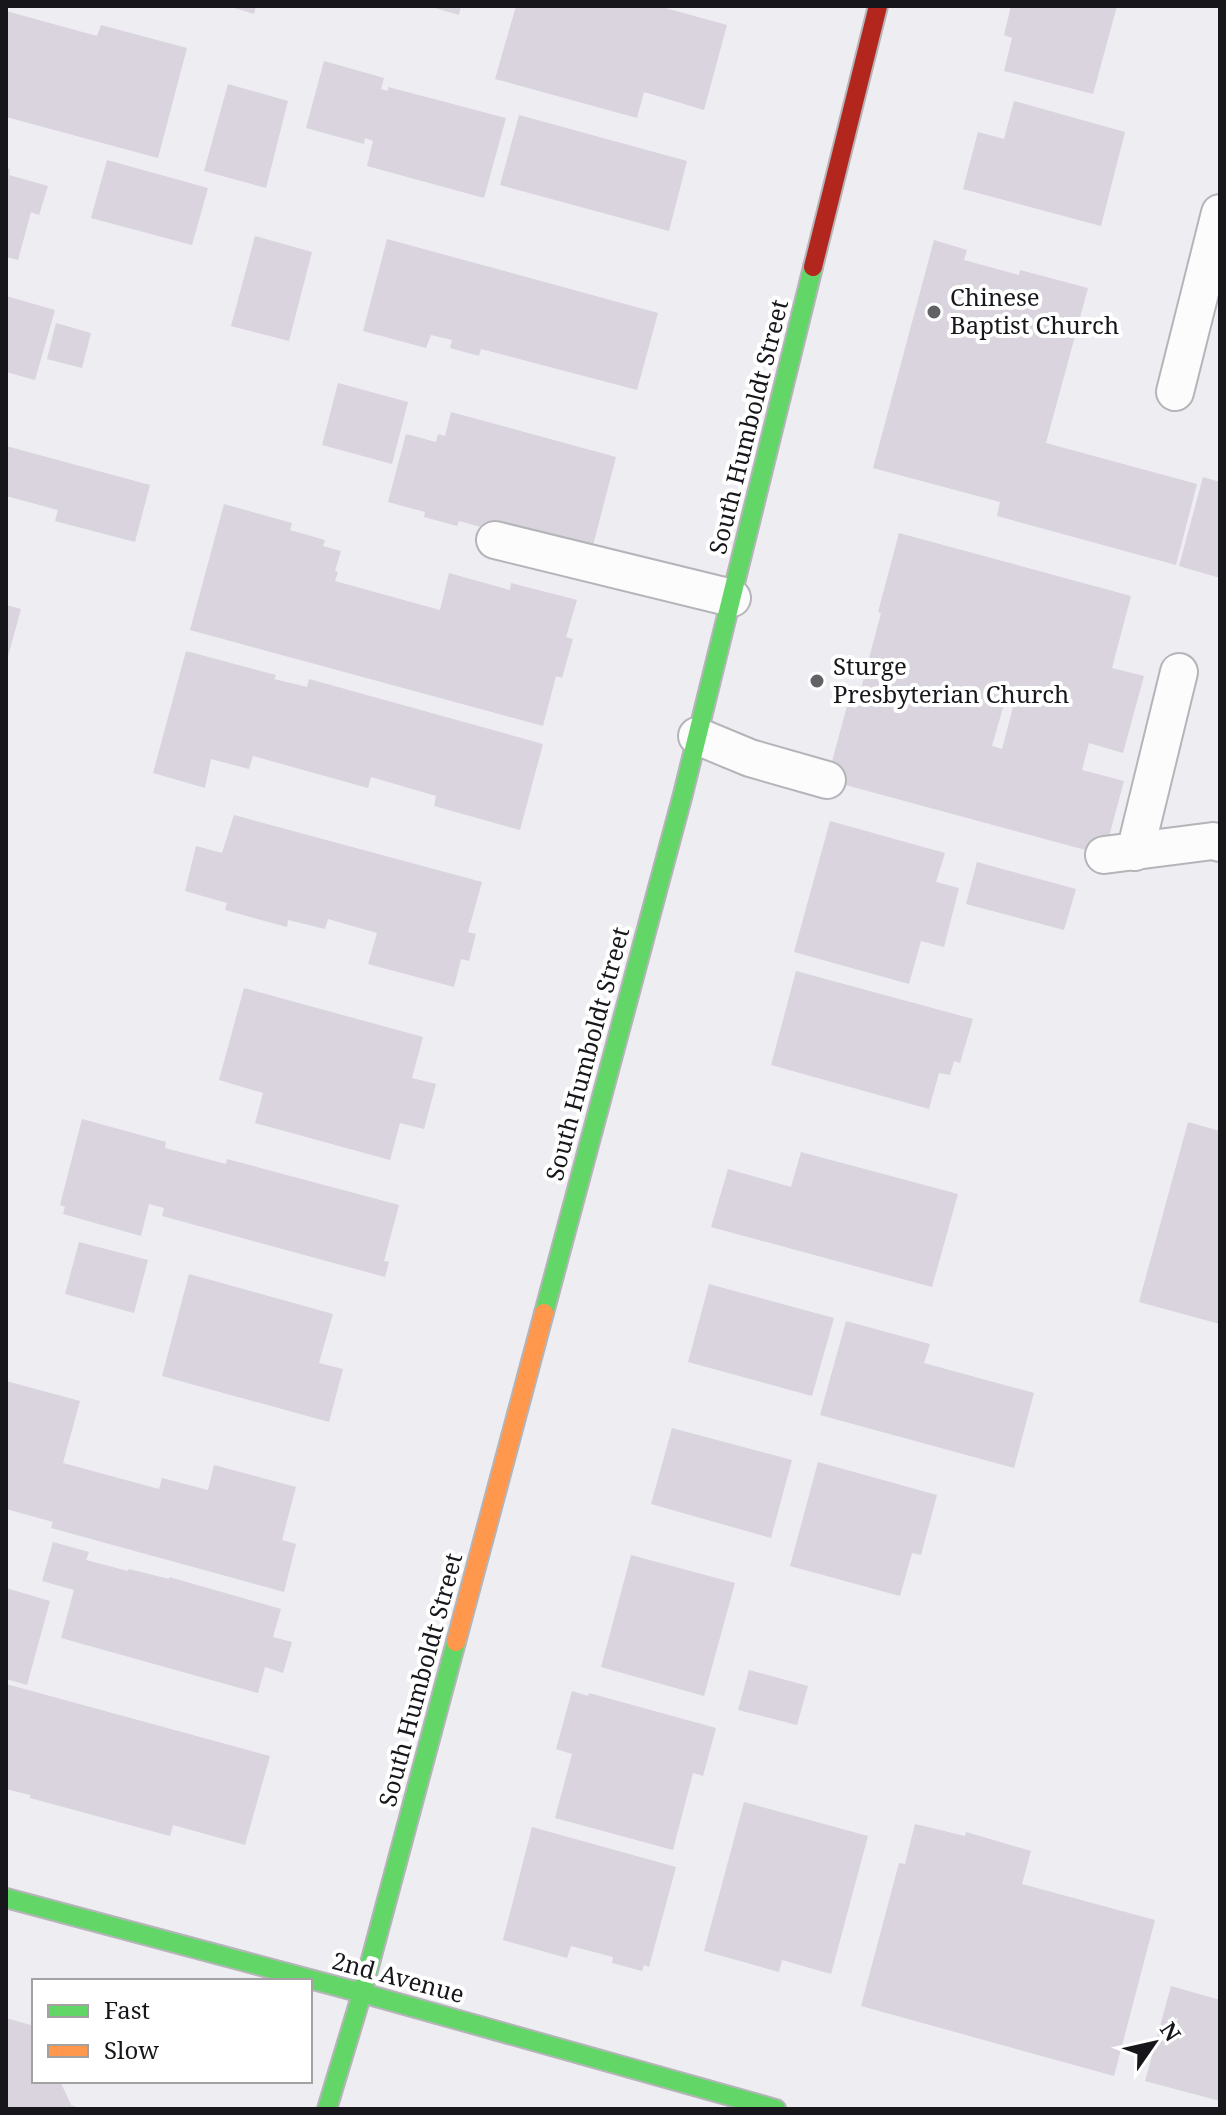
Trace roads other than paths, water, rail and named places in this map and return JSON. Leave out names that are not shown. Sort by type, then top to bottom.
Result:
[{"type":"street","name":"South Humboldt Street","points":[[327,2109],[362,1993],[697,736],[878,6]]},
{"type":"street","name":"2nd Avenue","points":[[6,1898],[310,1979]]},
{"type":"street","name":"2nd Avenue","points":[[312,1980],[776,2109]]},
{"type":"lane","points":[[1175,392],[1220,213]]},
{"type":"lane","points":[[495,540],[732,598]]},
{"type":"lane","points":[[1179,672],[1119,853],[1213,841],[1220,843]]},
{"type":"lane","points":[[697,736],[750,758],[827,780]]},
{"type":"place","name":"Chinese Baptist Church","points":[[934,312]]},
{"type":"place","name":"Sturge Presbyterian Church","points":[[817,681]]}]
